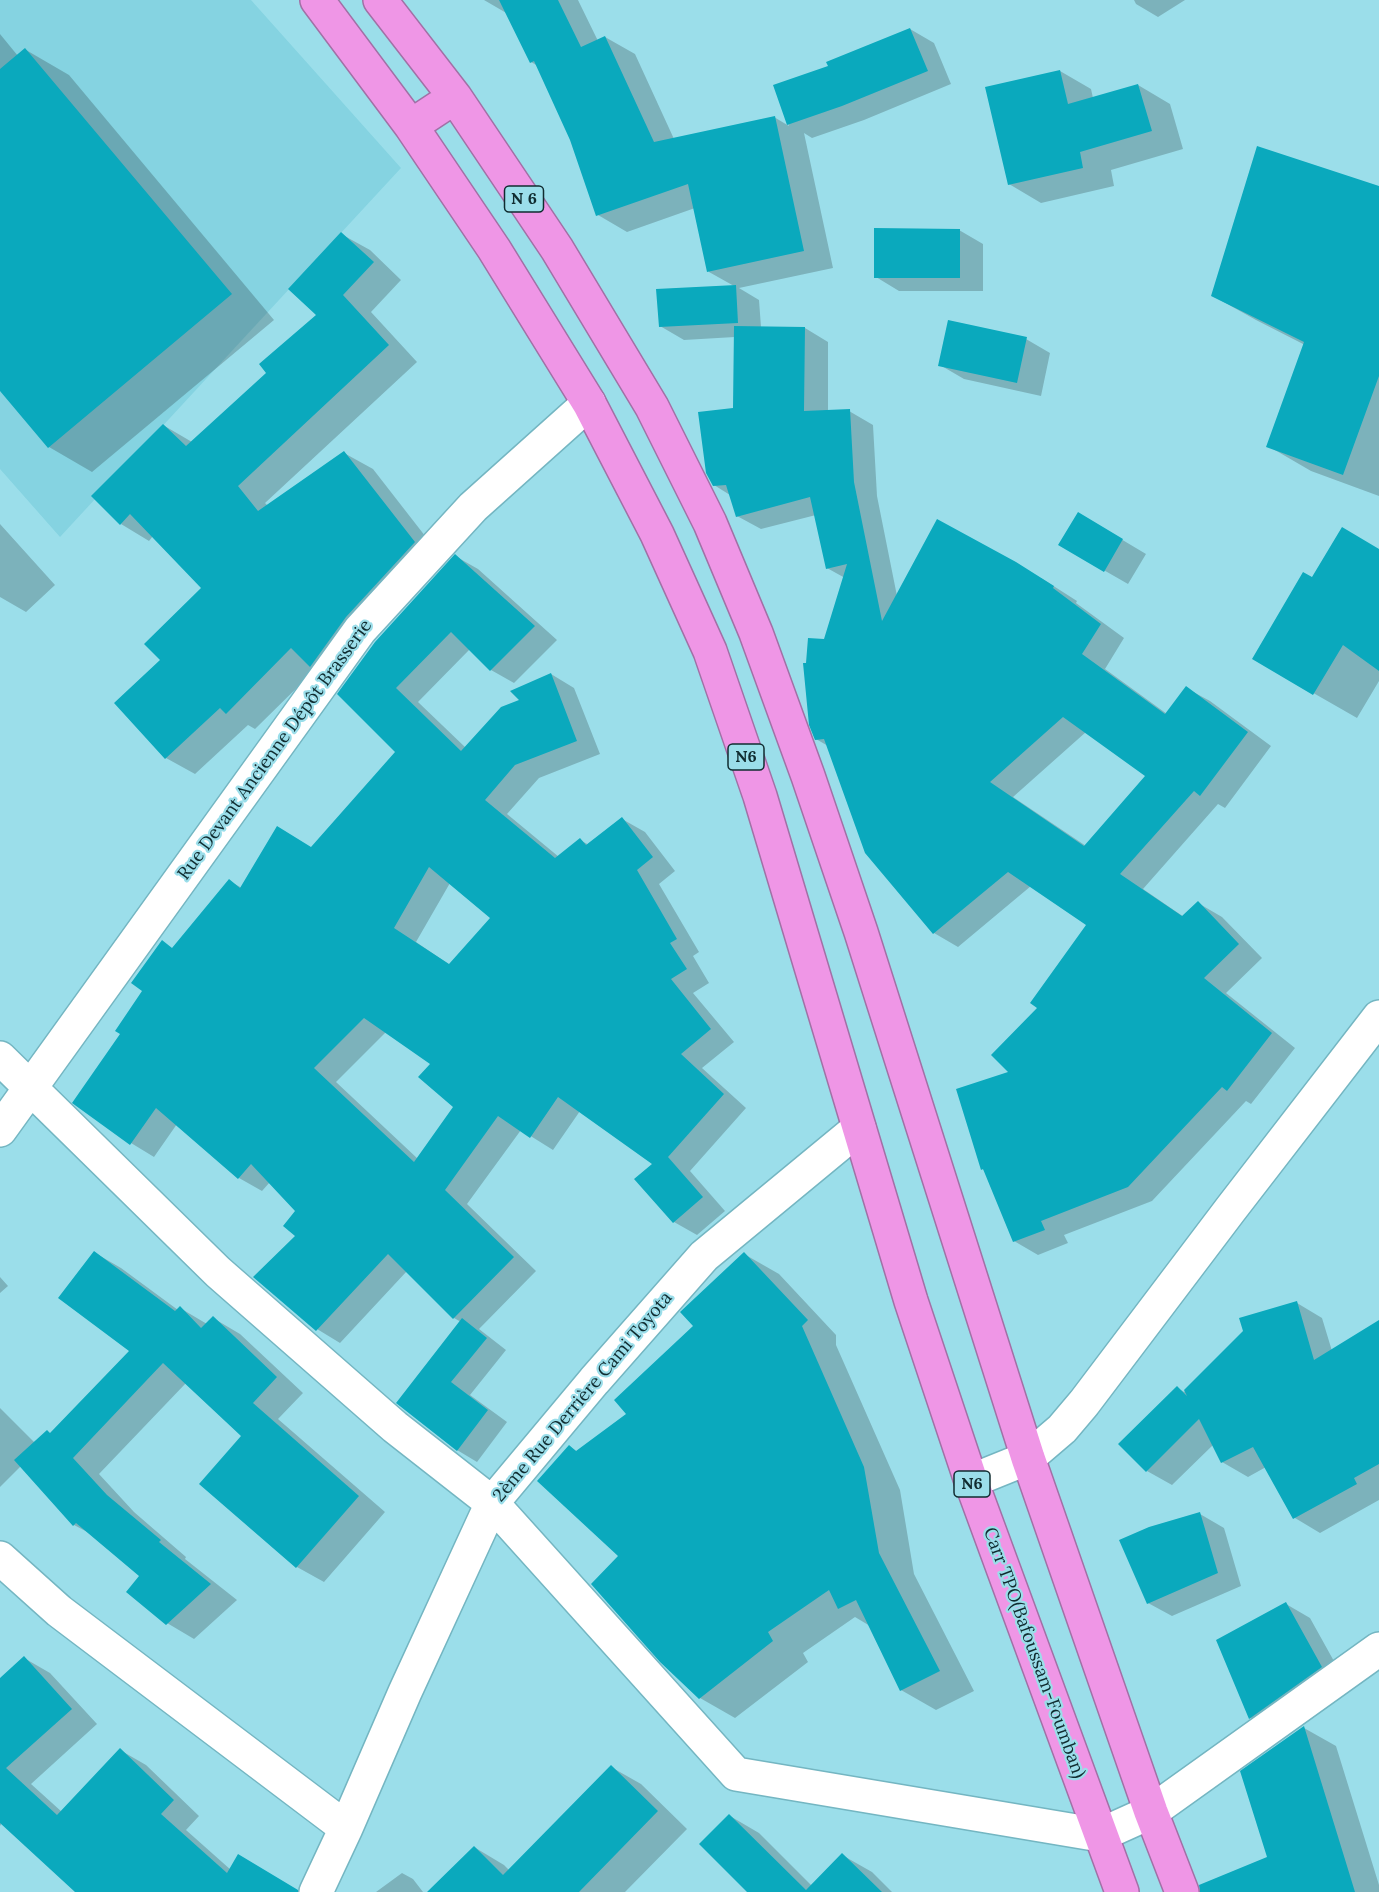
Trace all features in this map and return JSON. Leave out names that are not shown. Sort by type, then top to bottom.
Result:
[{"type":"highway","points":[[317,0],[411,126],[494,249],[589,403]]},
{"type":"highway","name":"N 6","points":[[380,0],[455,97],[557,249],[652,407],[710,523],[756,633],[831,843],[1028,1458]]},
{"type":"highway","points":[[411,126],[455,97]]},
{"type":"highway","name":"N6","points":[[589,403],[657,534],[710,651],[763,807],[859,1128]]},
{"type":"highway","name":"Carr TPO(Bafoussam-Foumban)","points":[[859,1128],[911,1301],[970,1481],[1100,1835]]},
{"type":"highway","points":[[1028,1458],[1151,1812],[1182,1892]]},
{"type":"highway","name":"N6","points":[[1100,1835],[1122,1892]]},
{"type":"street","name":"Rue Devant Ancienne Dépôt Brasserie","points":[[0,1130],[360,630],[473,507],[589,403]]},
{"type":"street","points":[[970,1481],[1028,1458],[1062,1430],[1379,1017]]},
{"type":"street","points":[[0,1058],[218,1272],[395,1427],[492,1503],[736,1774],[1100,1835],[1151,1812],[1379,1648]]},
{"type":"street","name":"2ème Rue Derrière Cami Toyota","points":[[316,1892],[492,1503],[594,1381],[704,1256],[859,1128]]},
{"type":"street","points":[[0,1558],[59,1611],[346,1828]]},
{"type":"shaded area","points":[[0,0],[251,0],[401,168],[60,537],[0,469]]},
{"type":"building","points":[[499,0],[558,0],[581,47],[605,36],[654,142],[775,116],[804,251],[707,272],[688,184],[596,216],[570,140],[534,61],[530,63]]},
{"type":"building","points":[[910,28],[928,71],[842,106],[787,125],[773,85],[828,66],[826,62]]},
{"type":"building","points":[[25,48],[232,294],[48,448],[0,391],[0,69]]},
{"type":"building","points":[[1060,70],[1068,104],[1138,84],[1152,131],[1080,152],[1083,168],[1008,185],[985,87]]},
{"type":"building","points":[[1257,146],[1379,186],[1379,376],[1343,475],[1266,447],[1304,342],[1211,296]]},
{"type":"building","points":[[874,228],[960,229],[960,278],[874,278]]},
{"type":"building","points":[[341,232],[374,262],[343,295],[389,345],[238,486],[258,511],[344,451],[415,542],[346,617],[310,667],[291,648],[226,714],[220,708],[165,759],[114,703],[160,660],[144,644],[201,588],[130,514],[120,525],[91,496],[163,424],[186,446],[266,373],[259,364],[316,315],[288,289]]},
{"type":"building","points":[[736,285],[738,323],[659,327],[656,289]]},
{"type":"building","points":[[948,320],[1027,337],[1017,383],[938,366]]},
{"type":"building","points":[[734,326],[805,327],[804,411],[850,409],[854,482],[882,621],[937,519],[1016,562],[1054,586],[1053,588],[1101,624],[1082,654],[1165,714],[1186,686],[1248,732],[1200,796],[1194,791],[1120,874],[1182,916],[1198,901],[1239,944],[1204,978],[1272,1033],[1227,1091],[1222,1087],[1128,1187],[1041,1221],[1045,1230],[1013,1242],[983,1169],[981,1170],[956,1089],[1008,1072],[991,1055],[1037,1008],[1030,1003],[1086,925],[1008,872],[933,934],[865,853],[824,739],[815,740],[809,725],[803,663],[806,663],[808,638],[824,639],[847,564],[826,569],[810,497],[736,517],[726,485],[713,486],[706,473],[698,412],[733,408]],"holes":[[[1063,717],[1145,776],[1084,846],[990,782]]]},
{"type":"building","points":[[1078,512],[1123,539],[1104,572],[1058,545]]},
{"type":"building","points":[[1342,527],[1379,549],[1379,671],[1343,645],[1313,695],[1252,659],[1303,572],[1312,577]]},
{"type":"building","points":[[455,554],[535,626],[490,671],[451,632],[396,688],[461,751],[501,707],[519,700],[510,691],[551,673],[577,741],[515,765],[485,800],[555,858],[580,838],[586,845],[622,817],[653,857],[637,870],[677,939],[670,943],[687,969],[671,979],[711,1029],[681,1054],[724,1094],[668,1157],[703,1197],[673,1223],[634,1179],[652,1164],[558,1097],[530,1138],[498,1116],[445,1190],[514,1257],[453,1319],[388,1254],[316,1331],[253,1277],[295,1236],[283,1226],[295,1211],[251,1164],[238,1179],[156,1108],[130,1145],[72,1103],[120,1034],[115,1031],[142,991],[131,983],[162,940],[172,948],[229,879],[240,888],[277,826],[311,847],[395,752],[337,694],[375,642]],"holes":[[[429,867],[490,918],[449,964],[394,928]],[[364,1018],[430,1064],[418,1077],[453,1107],[414,1162],[314,1068]]]},
{"type":"building","points":[[94,1251],[175,1311],[180,1306],[201,1328],[213,1316],[277,1377],[253,1403],[359,1496],[296,1568],[199,1484],[241,1436],[163,1363],[73,1458],[107,1495],[161,1540],[159,1542],[211,1584],[166,1625],[126,1592],[139,1576],[76,1523],[73,1526],[14,1460],[47,1430],[50,1433],[129,1351],[58,1298]]},
{"type":"building","points":[[744,1252],[808,1320],[802,1326],[864,1467],[879,1553],[940,1671],[900,1691],[856,1600],[838,1609],[829,1590],[768,1632],[773,1641],[699,1699],[660,1662],[591,1584],[618,1556],[537,1481],[569,1445],[576,1451],[626,1414],[614,1400],[693,1326],[680,1312]]},
{"type":"building","points":[[1297,1301],[1314,1360],[1379,1320],[1379,1464],[1354,1478],[1357,1484],[1293,1519],[1253,1447],[1221,1463],[1199,1419],[1146,1472],[1118,1444],[1177,1386],[1187,1396],[1184,1390],[1243,1331],[1239,1318]]},
{"type":"building","points":[[462,1318],[487,1338],[451,1382],[488,1410],[457,1451],[396,1403]]},
{"type":"building","points":[[1200,1512],[1218,1573],[1147,1604],[1119,1540],[1149,1527]]},
{"type":"building","points":[[1286,1602],[1322,1667],[1249,1719],[1216,1640]]},
{"type":"building","points":[[24,1656],[72,1709],[6,1768],[57,1815],[120,1748],[174,1800],[161,1814],[227,1873],[238,1854],[298,1892],[75,1892],[0,1823],[0,1678]]},
{"type":"building","points":[[1304,1726],[1355,1892],[1200,1892],[1199,1885],[1267,1857],[1240,1771]]},
{"type":"building","points":[[611,1765],[658,1811],[579,1892],[427,1892],[474,1846],[503,1875]]},
{"type":"building","points":[[729,1814],[806,1890],[842,1853],[882,1892],[747,1892],[699,1844]]}]
